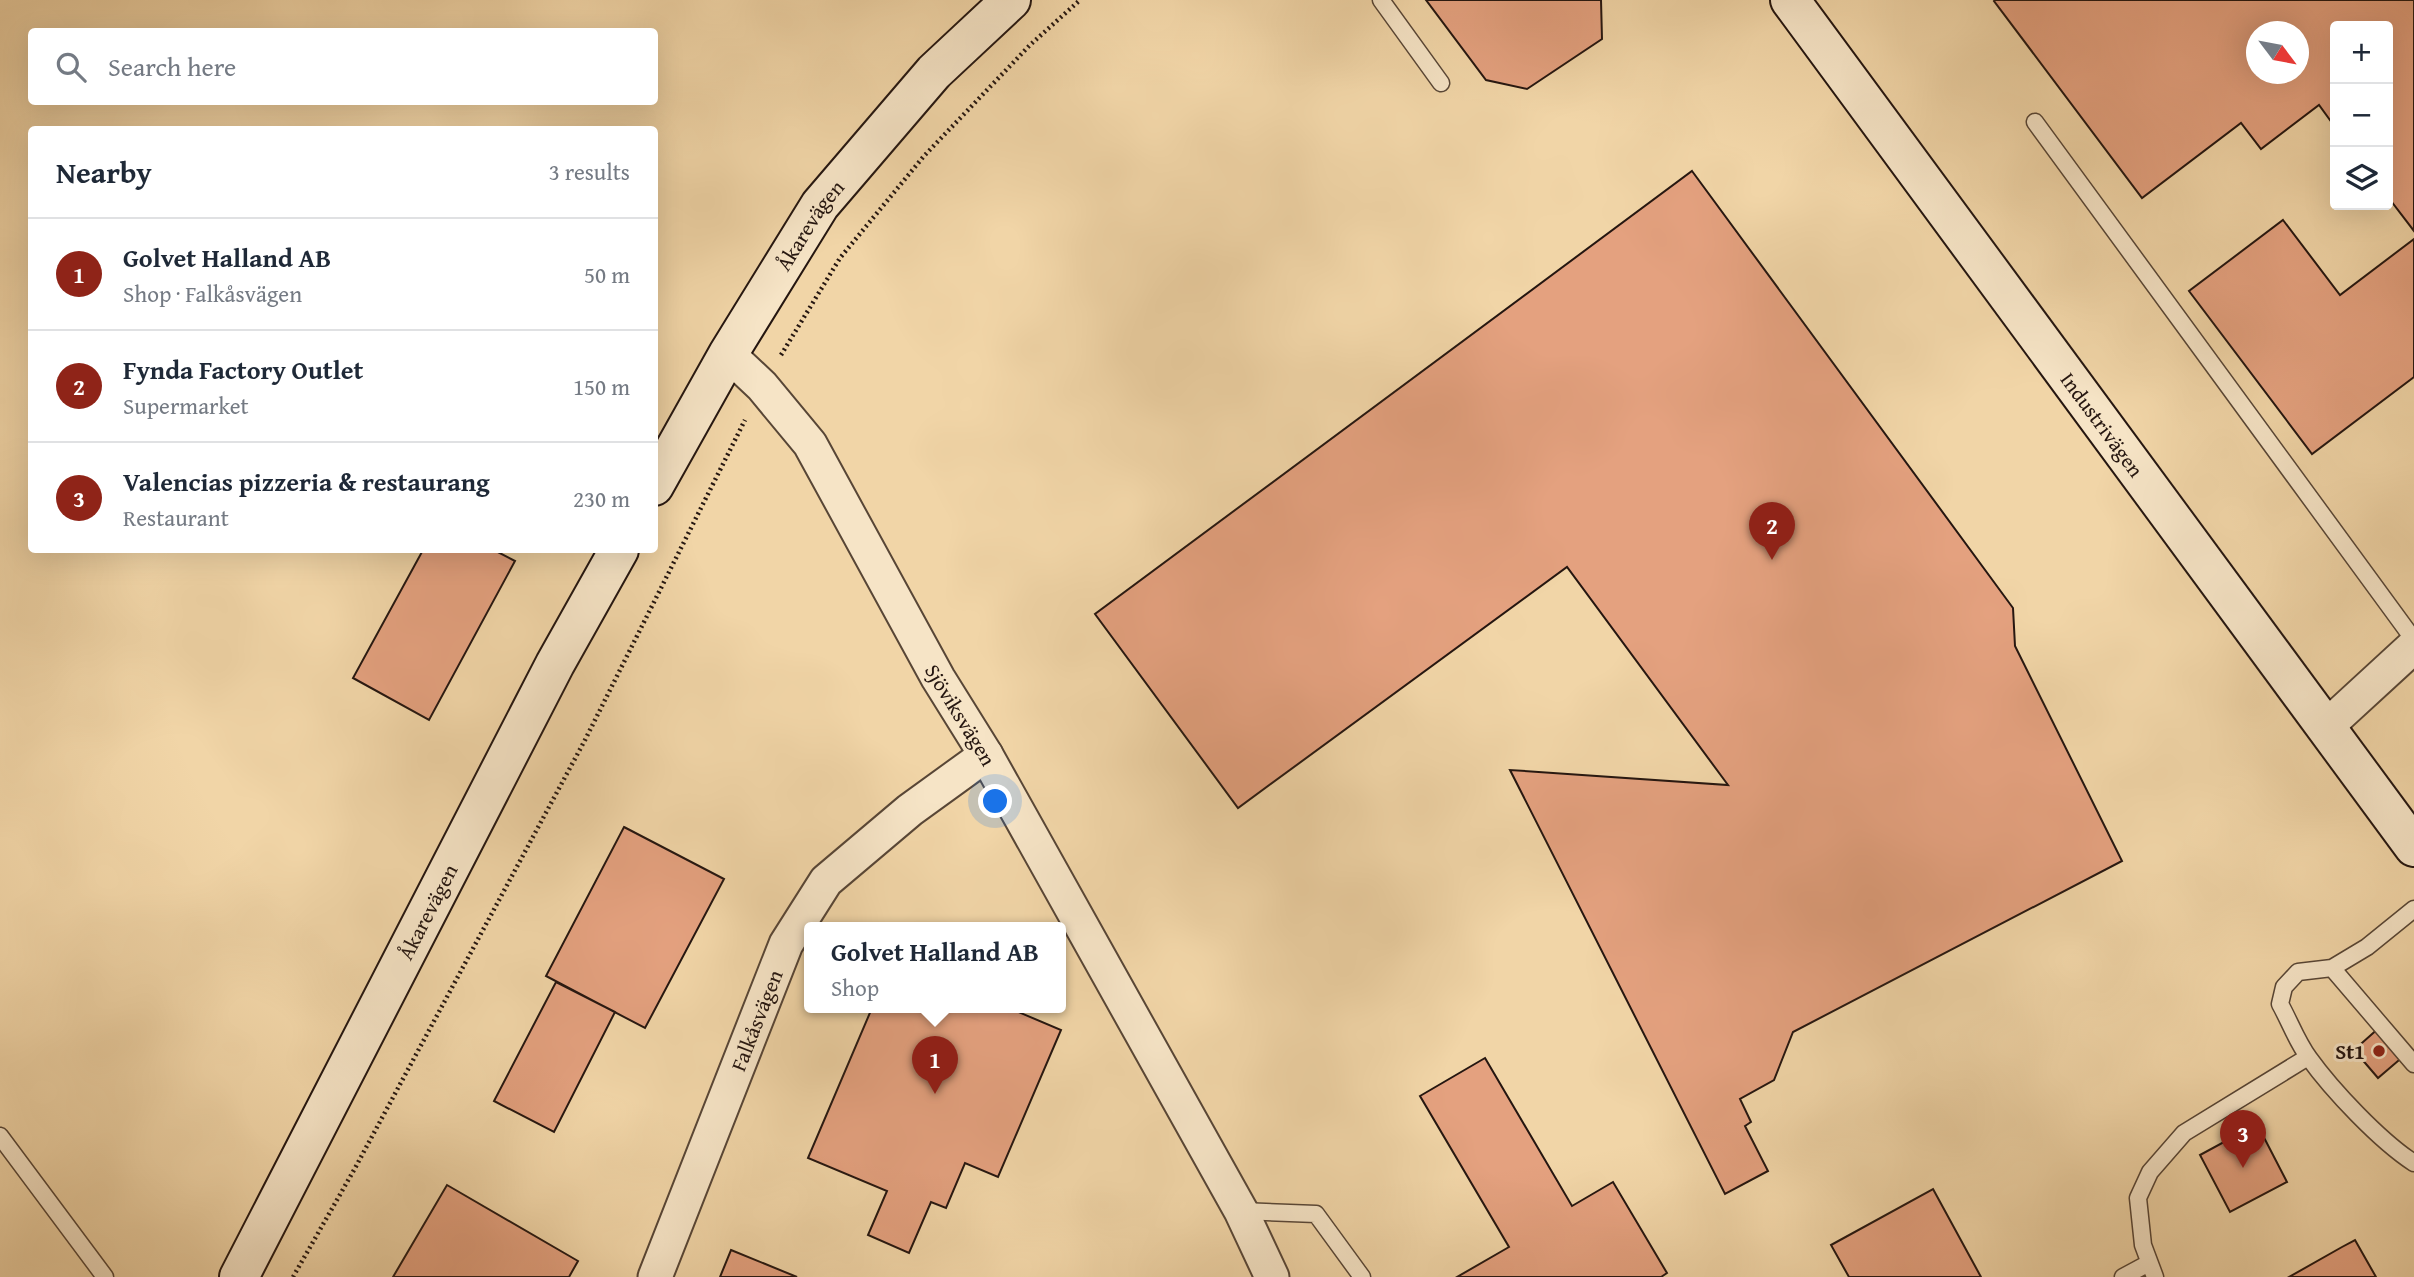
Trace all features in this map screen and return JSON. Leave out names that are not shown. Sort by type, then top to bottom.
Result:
[{"type":"street","name":"Åkarevägen","points":[[658,479],[728,354],[820,205],[934,72],[1011,0]]},
{"type":"street","name":"Industrivägen","points":[[1790,0],[2414,846]]},
{"type":"street","name":"Sjöviksvägen","points":[[728,354],[762,386],[810,444],[938,678],[986,755],[1241,1211],[1272,1277]]},
{"type":"street","name":"Åkarevägen","points":[[239,1277],[555,664],[617,553]]},
{"type":"street","points":[[2327,726],[2414,646]]},
{"type":"street","name":"Falkåsvägen","points":[[655,1277],[786,944],[827,881],[910,810],[986,755]]},
{"type":"lane","points":[[1381,0],[1441,83]]},
{"type":"lane","points":[[2035,122],[2414,640]]},
{"type":"lane","points":[[2414,909],[2367,947],[2332,968],[2298,972],[2284,987],[2280,1004],[2308,1057],[2360,1116],[2414,1163]]},
{"type":"lane","points":[[2332,968],[2414,1064]]},
{"type":"lane","points":[[2123,1277],[2152,1270],[2143,1245],[2138,1198],[2150,1172],[2184,1133],[2308,1057]]},
{"type":"lane","points":[[0,1136],[106,1277]]},
{"type":"lane","points":[[1241,1211],[1316,1214],[1362,1277]]},
{"type":"path","points":[[293,1277],[354,1170],[585,740],[762,386],[849,248],[924,156],[1030,45],[1080,0]]},
{"type":"building","points":[[1426,0],[1601,0],[1602,39],[1527,89],[1486,80]]},
{"type":"building","points":[[1995,0],[2414,0],[2414,231],[2393,204],[2393,21],[2330,21],[2330,120],[2319,105],[2261,149],[2241,123],[2142,198]]},
{"type":"building","points":[[1692,171],[2013,608],[2015,646],[2122,861],[1793,1032],[1774,1080],[1740,1099],[1751,1122],[1745,1126],[1768,1171],[1725,1194],[1510,770],[1728,785],[1567,567],[1238,808],[1095,614]]},
{"type":"building","points":[[2283,220],[2340,295],[2414,239],[2414,377],[2312,454],[2189,291]]},
{"type":"building","points":[[421,553],[500,553],[515,561],[429,720],[353,678]]},
{"type":"building","points":[[624,827],[724,879],[645,1028],[546,976]]},
{"type":"building","points":[[556,982],[615,1012],[554,1132],[494,1101]]},
{"type":"building","points":[[870,1013],[1021,1013],[1061,1030],[998,1177],[965,1163],[946,1208],[931,1202],[909,1253],[868,1235],[887,1191],[808,1158]]},
{"type":"building","points":[[2380,1027],[2405,1055],[2378,1078],[2354,1050]]},
{"type":"building","points":[[1485,1058],[1572,1206],[1613,1182],[1667,1273],[1661,1277],[1457,1277],[1509,1247],[1420,1096]]},
{"type":"building","points":[[2257,1124],[2287,1182],[2230,1212],[2200,1155]]},
{"type":"building","points":[[447,1185],[578,1261],[569,1277],[393,1277]]},
{"type":"building","points":[[1933,1189],[1981,1277],[1849,1277],[1831,1245]]},
{"type":"building","points":[[2355,1240],[2376,1277],[2289,1277],[2342,1247]]},
{"type":"building","points":[[731,1250],[797,1277],[720,1277]]},
{"type":"place","name":"Fynda Factory Outlet","points":[[1772,560]]},
{"type":"place","name":"St1","points":[[2379,1051]]},
{"type":"place","name":"Golvet Halland AB","points":[[935,1094]]},
{"type":"place","name":"Valencias pizzeria & restaurang","points":[[2243,1168]]}]
